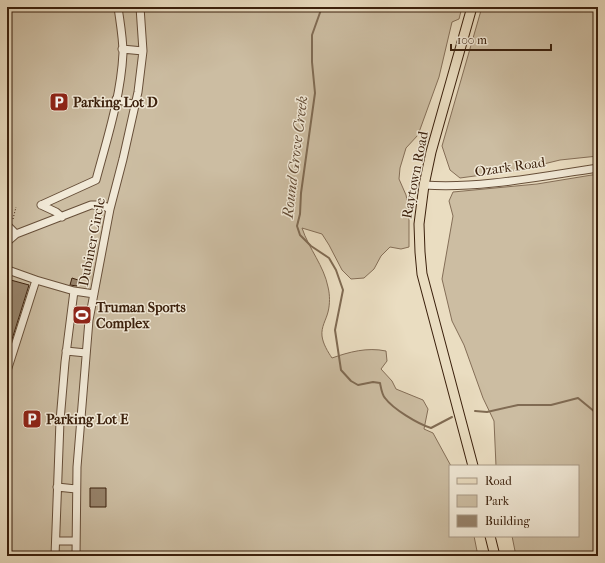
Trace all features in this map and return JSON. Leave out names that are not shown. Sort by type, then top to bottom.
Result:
[{"type":"main road","name":"Raytown Road","points":[[472,7],[431,152],[424,185],[419,224],[422,274],[473,465]]},
{"type":"main road","points":[[490,537],[495,556]]},
{"type":"street","points":[[62,217],[56,212],[41,205],[96,180],[116,99],[122,49],[118,7]]},
{"type":"street","name":"Dubiner Circle","points":[[76,556],[76,489],[89,320],[110,209],[135,105],[143,51],[140,7]]},
{"type":"street","points":[[122,49],[143,51]]},
{"type":"street","points":[[116,99],[135,105]]},
{"type":"street","name":"Ozark Road","points":[[424,185],[470,186],[598,168]]},
{"type":"street","points":[[7,244],[8,241],[16,234],[91,205],[102,206],[110,209]]},
{"type":"street","points":[[7,225],[16,234]]},
{"type":"street","points":[[8,270],[74,291],[94,294]]},
{"type":"street","points":[[7,371],[36,280]]},
{"type":"street","points":[[55,556],[60,421],[66,350],[74,291]]},
{"type":"street","points":[[66,350],[86,353]]},
{"type":"street","points":[[57,488],[76,489]]},
{"type":"street","points":[[56,540],[76,541]]},
{"type":"path","points":[[13,219],[16,207]]},
{"type":"green space","points":[[7,7],[462,7],[459,19],[452,22],[439,77],[418,135],[406,148],[400,168],[399,179],[406,195],[409,209],[409,247],[401,249],[390,247],[381,256],[374,269],[364,278],[351,279],[342,270],[322,234],[302,228],[320,265],[329,290],[329,309],[322,333],[323,342],[327,351],[332,358],[358,351],[386,351],[387,361],[381,369],[392,381],[396,389],[423,400],[428,409],[424,429],[433,433],[450,465],[449,465],[449,537],[474,537],[478,556],[7,556]]},
{"type":"green space","points":[[482,7],[598,7],[598,156],[560,160],[519,170],[460,178],[450,170],[442,146]]},
{"type":"green space","points":[[598,174],[598,556],[516,556],[512,537],[579,537],[579,465],[496,465],[494,421],[483,398],[464,345],[452,321],[442,279],[453,216],[449,201],[453,192],[537,184]]},
{"type":"building","points":[[72,278],[78,280],[77,286],[70,285]]},
{"type":"building","points":[[7,279],[29,285],[9,349],[7,350]]},
{"type":"building","points":[[90,488],[106,488],[106,507],[90,507]]},
{"type":"waterway","name":"Round Grove Creek","points":[[322,7],[312,35],[312,62],[315,93],[301,193],[300,214],[297,226],[300,235],[311,246],[329,258],[336,270],[343,290],[335,330],[341,370],[351,381],[358,385],[373,382],[380,383],[384,397],[394,407],[406,416],[426,426],[431,428],[452,417]]},
{"type":"waterway","name":"Round Grove Creek","points":[[475,411],[487,412],[518,405],[551,405],[578,398],[595,412],[594,433],[598,450]]},
{"type":"place","name":"Parking Lot D","points":[[59,102]]},
{"type":"place","name":"Truman Sports Complex","points":[[82,315]]},
{"type":"place","name":"Parking Lot E","points":[[32,419]]}]
